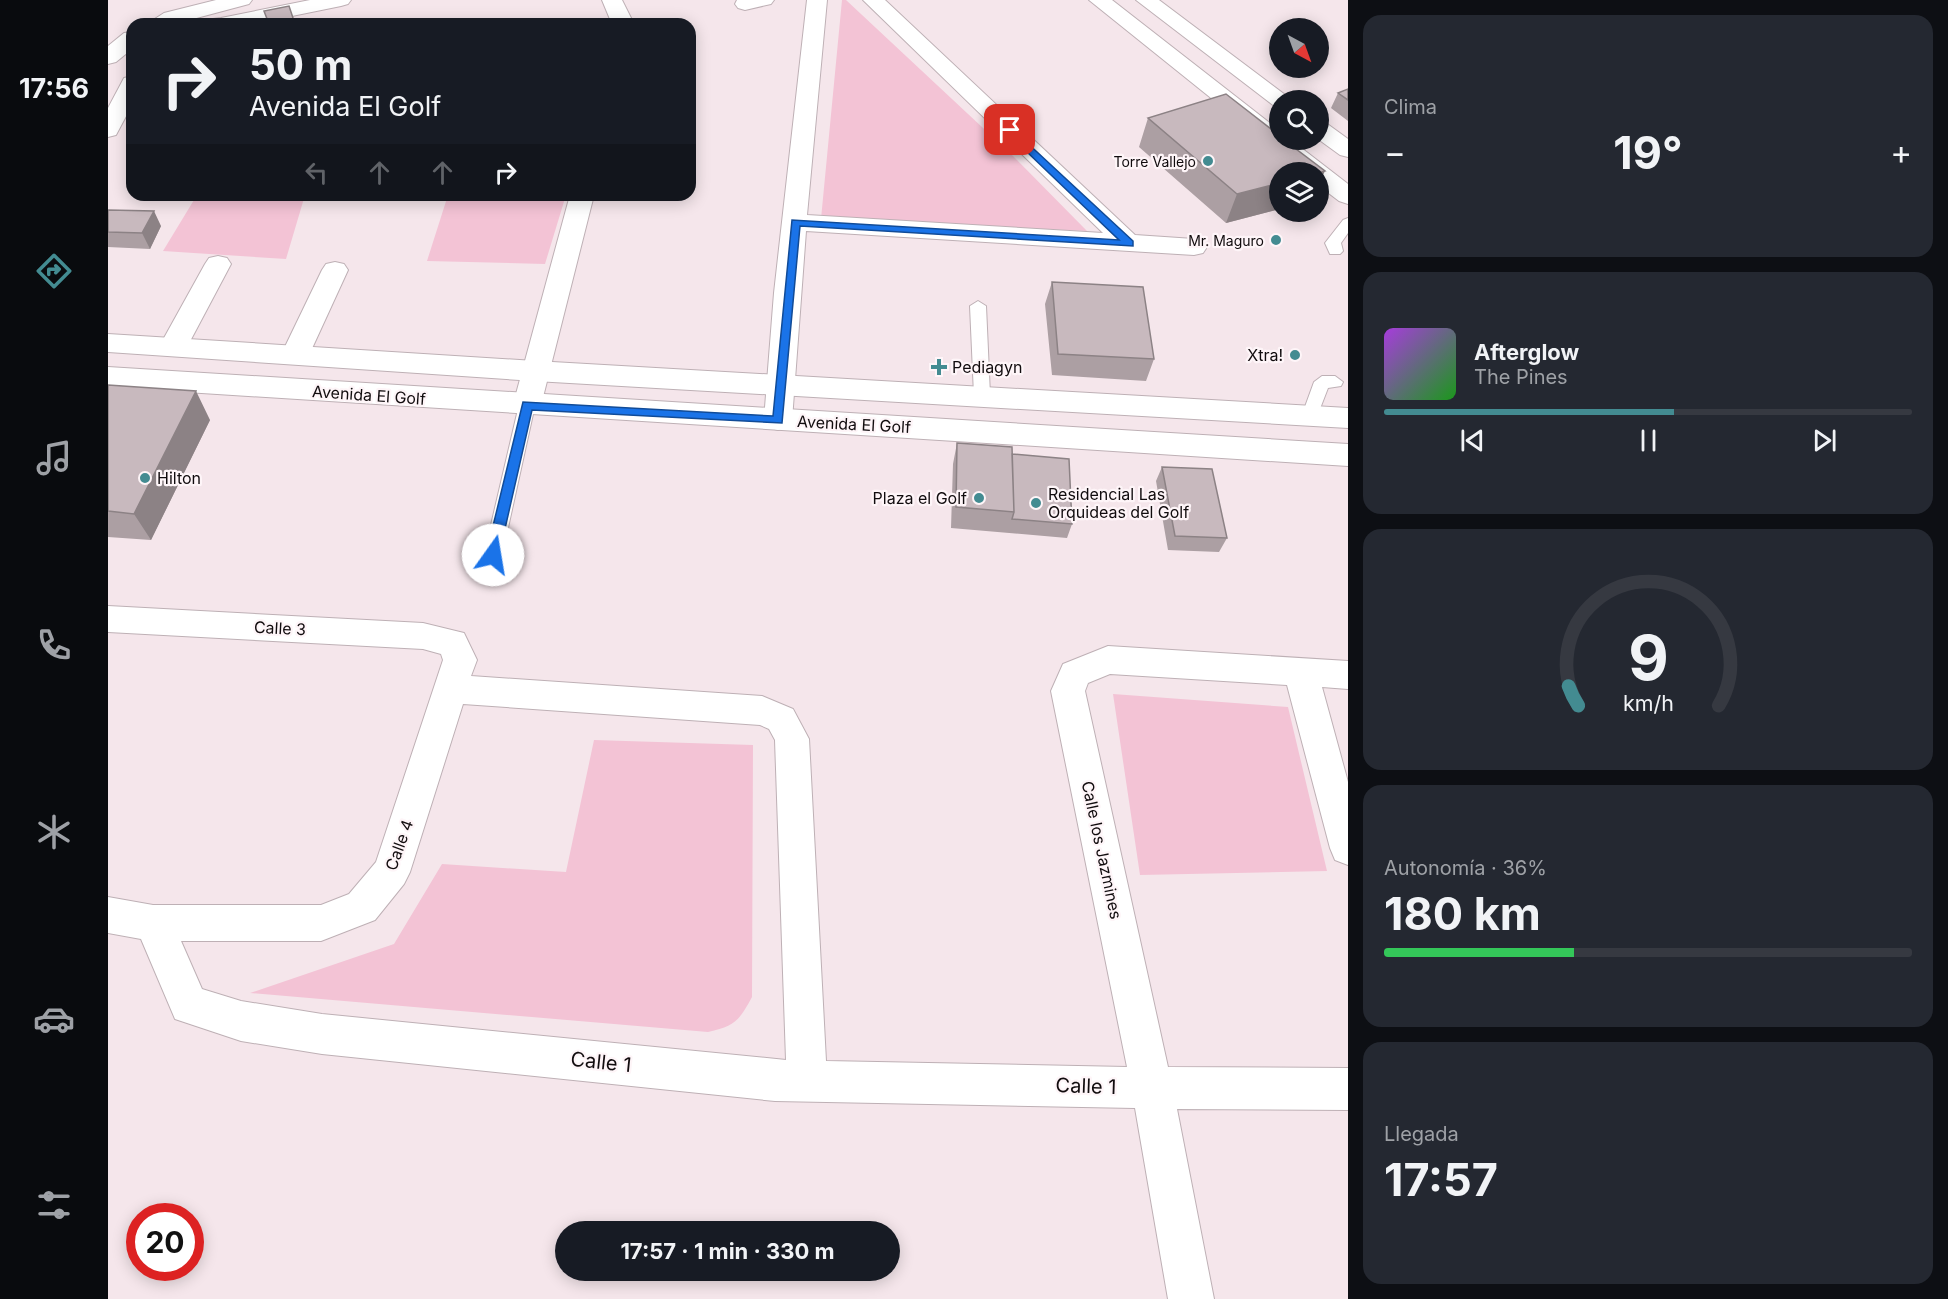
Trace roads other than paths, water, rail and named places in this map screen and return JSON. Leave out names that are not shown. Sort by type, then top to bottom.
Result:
[{"type":"street","points":[[169,18],[242,0]]},
{"type":"street","points":[[251,18],[341,0]]},
{"type":"street","points":[[612,0],[620,18]]},
{"type":"street","points":[[778,420],[779,384],[817,0]]},
{"type":"street","points":[[873,0],[1129,244]]},
{"type":"street","points":[[1099,0],[1347,194]]},
{"type":"street","points":[[1146,0],[1269,91]]},
{"type":"street","points":[[108,57],[126,43]]},
{"type":"street","points":[[108,130],[126,95]]},
{"type":"street","points":[[1329,136],[1348,150]]},
{"type":"street","points":[[527,405],[580,201]]},
{"type":"street","points":[[795,222],[1194,247]]},
{"type":"street","points":[[173,347],[218,264]]},
{"type":"street","points":[[295,355],[335,270]]},
{"type":"street","points":[[108,343],[535,371],[982,395],[1348,418]]},
{"type":"street","name":"Avenida El Golf","points":[[108,377],[1348,455]]},
{"type":"street","points":[[1015,397],[1018,434]]},
{"type":"street","name":"Calle 3","points":[[108,619],[423,636],[452,643]]},
{"type":"street","name":"Calle 4","points":[[153,923],[321,923],[362,907],[391,872],[460,660],[452,643]]},
{"type":"street","name":"Calle los Jazmines","points":[[1191,1299],[1152,1088],[1068,691],[1075,674],[1108,660],[1300,670],[1348,675]]},
{"type":"street","points":[[1300,670],[1348,848]]},
{"type":"street","points":[[452,689],[762,711],[781,719],[792,739],[807,1080]]},
{"type":"street","points":[[108,915],[153,923]]},
{"type":"street","name":"Calle 1","points":[[153,923],[189,1005],[241,1021],[322,1034],[775,1080],[1152,1088],[1348,1089]]},
{"type":"lane","points":[[1335,251],[1333,243],[1348,223]]},
{"type":"lane","points":[[978,306],[982,395]]},
{"type":"lane","points":[[1310,416],[1322,382],[1335,382]]},
{"type":"lane","points":[[493,555],[527,405]]},
{"type":"place","name":"Torre Vallejo","points":[[1208,161]]},
{"type":"place","name":"Mr. Maguro","points":[[1276,240]]},
{"type":"place","name":"Xtra!","points":[[1295,355]]},
{"type":"place","name":"Pediagyn","points":[[939,367]]},
{"type":"place","name":"Hilton","points":[[145,478]]},
{"type":"place","name":"Plaza el Golf","points":[[979,498]]},
{"type":"place","name":"Residencial Las Orquideas del Golf","points":[[1036,503]]}]
